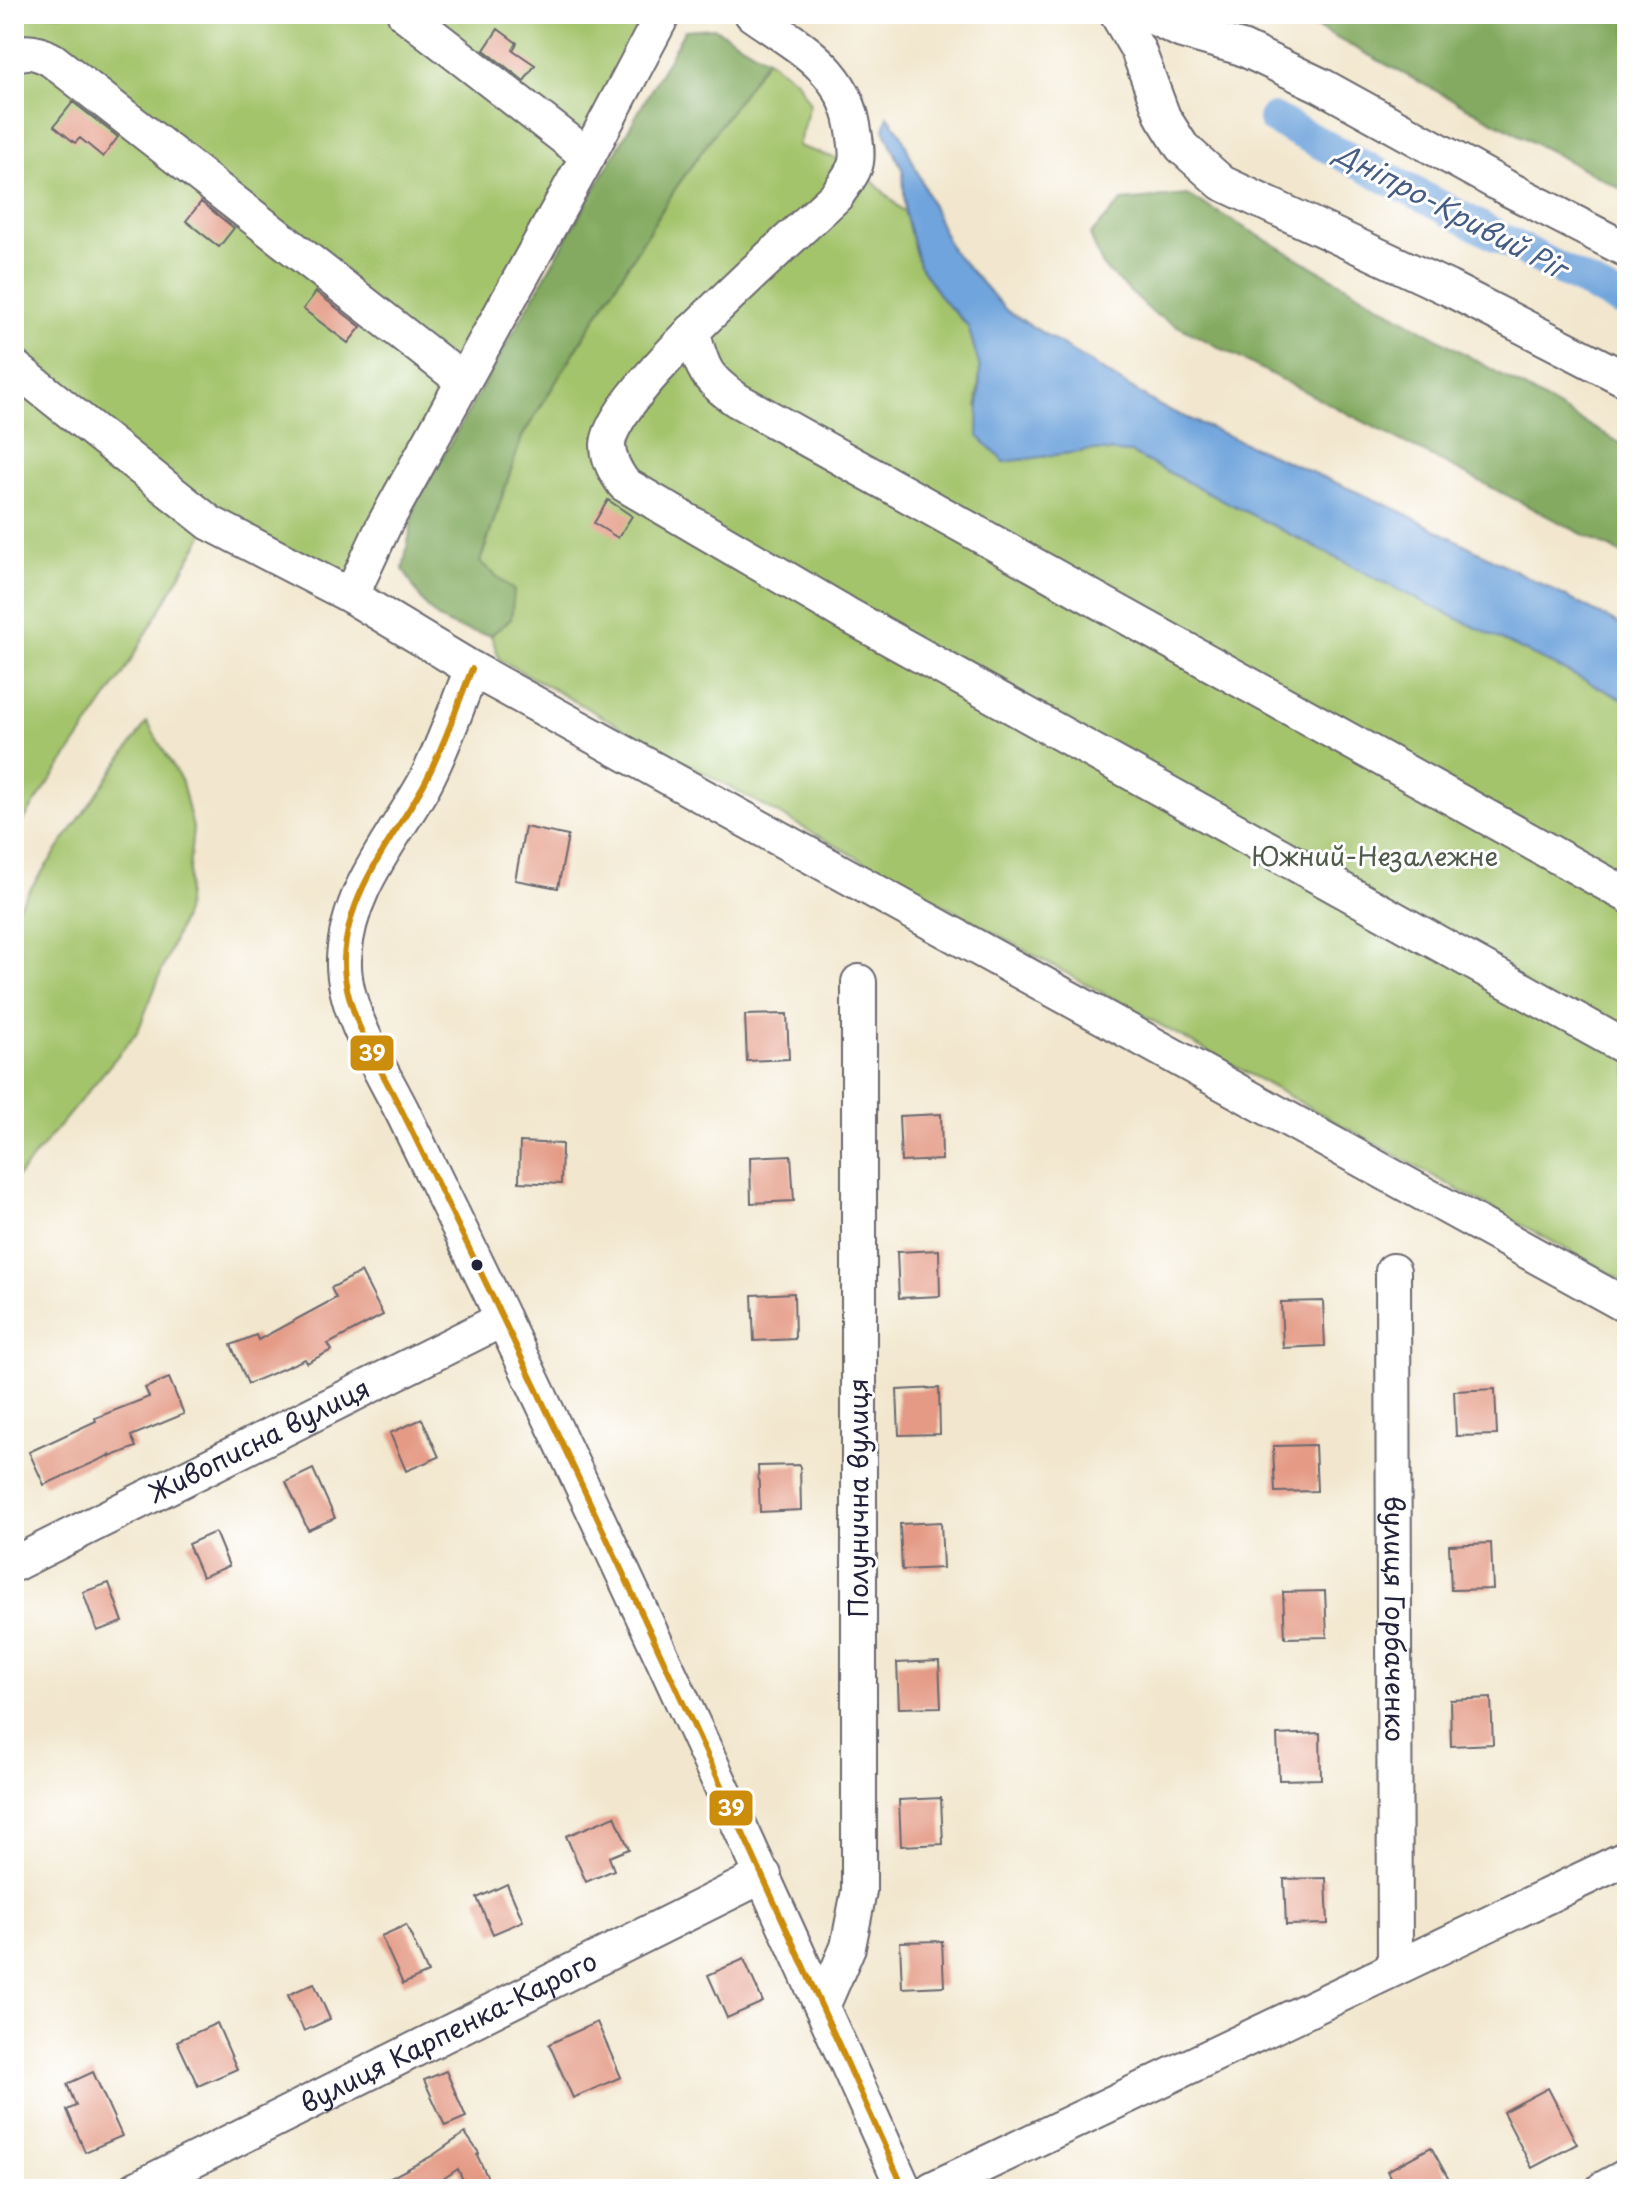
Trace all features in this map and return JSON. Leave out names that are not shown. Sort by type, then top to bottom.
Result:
[{"type":"street","points":[[405,14],[588,156]]},
{"type":"street","points":[[351,596],[384,525],[663,14]]},
{"type":"street","points":[[752,14],[835,77],[849,105],[856,139],[856,165],[837,195],[692,331],[636,392],[615,424],[608,444],[615,473],[624,484],[860,622],[1627,1048]]},
{"type":"street","points":[[1117,14],[1138,50],[1163,117],[1182,147],[1222,183],[1448,288],[1627,380]]},
{"type":"street","points":[[1146,14],[1182,31],[1242,48],[1309,80],[1627,250]]},
{"type":"street","points":[[14,55],[22,51],[40,53],[52,60],[462,380]]},
{"type":"street","points":[[692,331],[703,368],[714,384],[737,400],[1627,895]]},
{"type":"street","points":[[14,367],[210,523],[351,596],[472,669],[1627,1306]]},
{"type":"street","points":[[472,669],[424,784],[359,893],[349,923],[344,962],[353,1009],[503,1319],[764,1875],[904,2189]]},
{"type":"street","name":"Полунична вулиця","points":[[822,2007],[848,1947],[859,1891],[859,982]]},
{"type":"street","name":"вулиця Горбаченко","points":[[1393,1271],[1395,1968]]},
{"type":"street","name":"Живописна вулиця","points":[[14,1564],[503,1319]]},
{"type":"street","points":[[932,2189],[1627,1858]]},
{"type":"street","name":"вулиця Карпенка-Карого","points":[[136,2189],[764,1875]]},
{"type":"street","points":[[1603,2189],[1627,2176]]},
{"type":"green space","points":[[14,14],[663,14],[374,574],[385,603],[210,523],[122,676],[14,834]]},
{"type":"green space","points":[[1291,14],[1627,14],[1627,192]]},
{"type":"green space","points":[[714,28],[767,59],[675,189],[522,437],[480,562],[514,591],[511,619],[491,635],[446,623],[428,609],[403,569],[415,505],[685,30]]},
{"type":"green space","name":"Южний-Незалежне","points":[[767,59],[797,81],[810,104],[798,146],[856,165],[905,213],[919,265],[942,299],[968,326],[980,368],[977,405],[1004,462],[1092,450],[1131,453],[1405,593],[1627,701],[1627,1283],[500,660],[491,635],[511,619],[480,563],[522,437],[675,189]]},
{"type":"green space","points":[[1188,195],[1627,447],[1627,557],[1154,314],[1103,267],[1090,235],[1122,201]]},
{"type":"green space","points":[[147,722],[182,782],[193,828],[185,912],[138,1031],[14,1181],[14,912]]},
{"type":"water","points":[[888,116],[900,132],[951,249],[1006,310],[1160,406],[1396,509],[1627,628],[1627,701],[1405,593],[1131,453],[1092,450],[1004,462],[978,436],[980,368],[968,326],[942,299],[919,265],[905,213],[903,171],[884,129]]},
{"type":"building","points":[[498,29],[517,43],[513,50],[535,65],[524,81],[484,50]]},
{"type":"building","points":[[73,102],[118,137],[103,157],[80,138],[75,143],[54,126]]},
{"type":"building","points":[[201,202],[234,228],[219,247],[186,221]]},
{"type":"building","points":[[316,292],[361,327],[348,343],[303,309]]},
{"type":"building","points":[[608,500],[632,516],[618,538],[594,523]]},
{"type":"building","points":[[525,827],[568,836],[558,888],[515,880]]},
{"type":"building","points":[[787,1014],[789,1059],[747,1061],[745,1015]]},
{"type":"building","points":[[941,1114],[942,1160],[901,1162],[899,1116]]},
{"type":"building","points":[[520,1142],[562,1144],[561,1184],[519,1182]]},
{"type":"building","points":[[791,1155],[794,1201],[751,1203],[750,1157]]},
{"type":"building","points":[[939,1250],[940,1296],[899,1298],[897,1252]]},
{"type":"building","points":[[361,1272],[383,1315],[328,1344],[332,1350],[307,1363],[305,1359],[248,1384],[231,1345],[256,1335],[258,1340],[336,1298],[331,1288]]},
{"type":"building","points":[[794,1293],[795,1339],[754,1341],[752,1295]]},
{"type":"building","points":[[1323,1301],[1325,1346],[1283,1348],[1281,1302]]},
{"type":"building","points":[[169,1378],[184,1414],[131,1436],[136,1447],[110,1455],[44,1485],[29,1452],[96,1421],[95,1418],[149,1397],[145,1388]]},
{"type":"building","points":[[939,1388],[940,1434],[899,1435],[897,1390]]},
{"type":"building","points":[[1495,1389],[1497,1435],[1456,1436],[1454,1391]]},
{"type":"building","points":[[422,1419],[439,1457],[406,1471],[390,1433]]},
{"type":"building","points":[[1315,1445],[1317,1491],[1275,1492],[1273,1446]]},
{"type":"building","points":[[800,1465],[801,1510],[760,1512],[758,1466]]},
{"type":"building","points":[[313,1469],[335,1518],[308,1530],[286,1482]]},
{"type":"building","points":[[941,1522],[943,1568],[902,1570],[900,1524]]},
{"type":"building","points":[[215,1532],[229,1566],[202,1577],[188,1544]]},
{"type":"building","points":[[1491,1543],[1493,1589],[1451,1590],[1449,1545]]},
{"type":"building","points":[[109,1583],[123,1622],[97,1631],[83,1592]]},
{"type":"building","points":[[1325,1591],[1327,1637],[1285,1638],[1283,1592]]},
{"type":"building","points":[[939,1661],[941,1707],[899,1708],[897,1663]]},
{"type":"building","points":[[1491,1698],[1493,1744],[1451,1746],[1450,1700]]},
{"type":"building","points":[[1320,1733],[1321,1779],[1279,1780],[1277,1735]]},
{"type":"building","points":[[941,1798],[943,1844],[901,1846],[899,1800]]},
{"type":"building","points":[[615,1816],[629,1849],[609,1857],[614,1870],[586,1882],[566,1836]]},
{"type":"building","points":[[1326,1878],[1328,1924],[1286,1925],[1284,1879]]},
{"type":"building","points":[[507,1884],[523,1921],[493,1934],[477,1898]]},
{"type":"building","points":[[406,1925],[428,1973],[403,1984],[381,1936]]},
{"type":"building","points":[[942,1941],[944,1986],[902,1988],[900,1942]]},
{"type":"building","points":[[744,1959],[763,2002],[727,2018],[708,1975]]},
{"type":"building","points":[[314,1983],[330,2019],[304,2031],[288,1995]]},
{"type":"building","points":[[597,2022],[621,2077],[573,2098],[549,2044]]},
{"type":"building","points":[[217,2023],[237,2069],[198,2086],[177,2041]]},
{"type":"building","points":[[446,2071],[466,2117],[445,2126],[424,2080]]},
{"type":"building","points":[[93,2072],[122,2136],[85,2152],[67,2110],[76,2106],[67,2084]]},
{"type":"building","points":[[1548,2088],[1577,2144],[1532,2168],[1503,2112]]},
{"type":"building","points":[[465,2133],[479,2153],[477,2155],[493,2189],[467,2189],[458,2169],[421,2189],[370,2189],[432,2156]]},
{"type":"building","points":[[1431,2147],[1454,2189],[1396,2189],[1387,2171]]},
{"type":"waterway","name":"Дніпро-Кривий Ріг","points":[[1274,119],[1627,304]]},
{"type":"transit line","name":"39","points":[[472,669],[430,772],[373,868],[353,912],[344,959],[349,998],[365,1039],[479,1268],[605,1536],[904,2189]]}]
